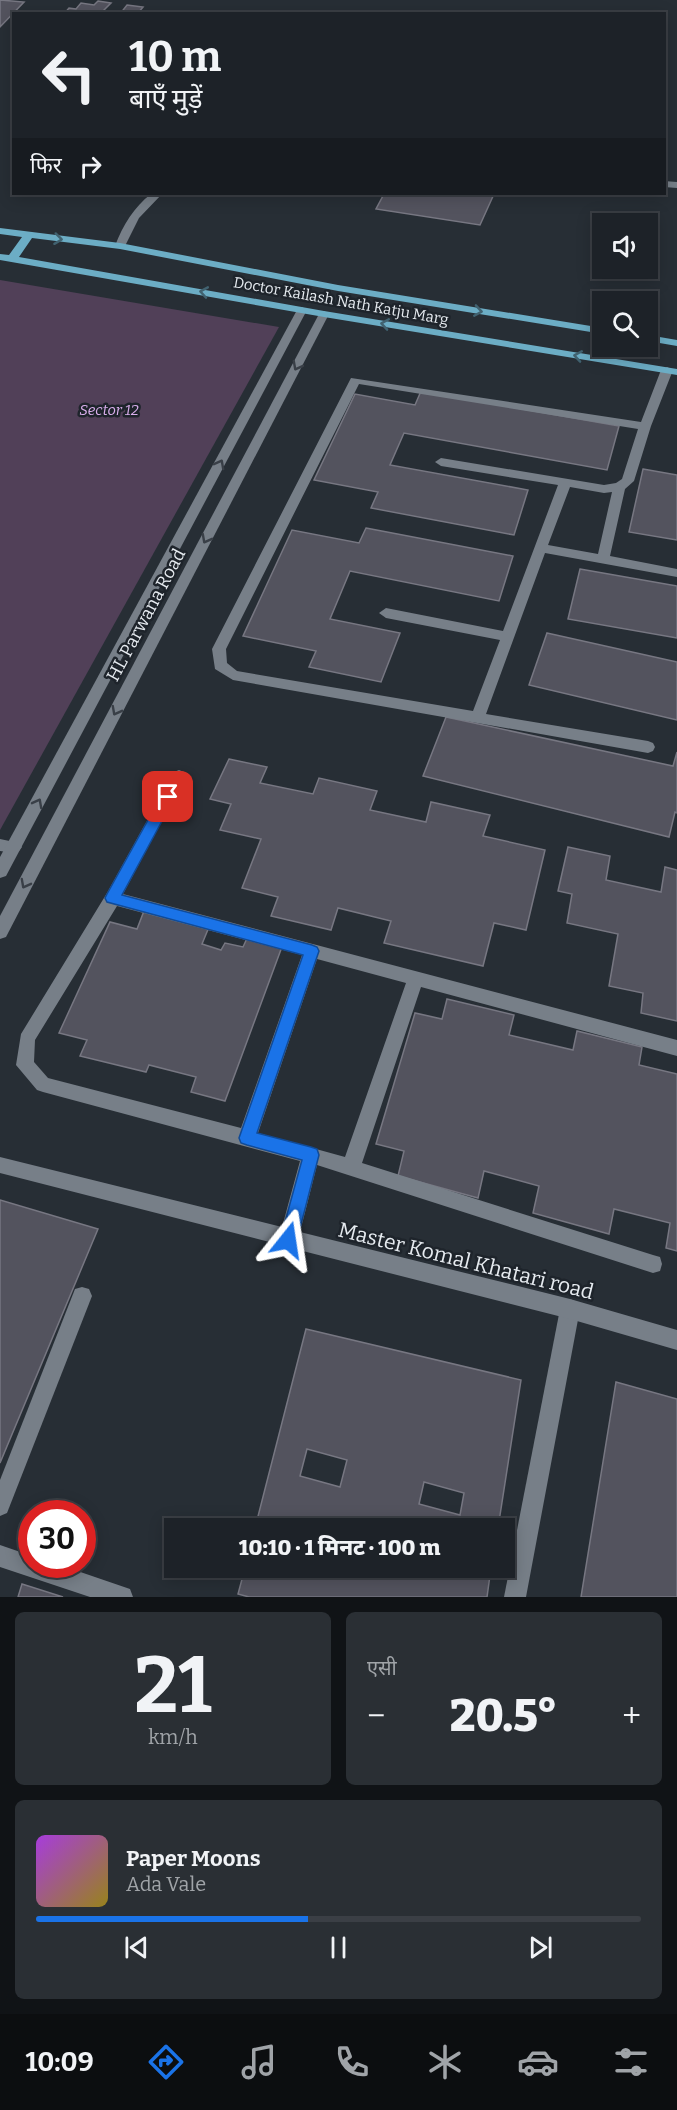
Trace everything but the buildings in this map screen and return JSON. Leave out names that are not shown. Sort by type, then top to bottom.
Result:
[{"type":"main road","name":"Doctor Kailash Nath Katju Marg","points":[[0,231],[120,246],[338,288],[592,329]]},
{"type":"main road","points":[[12,259],[29,235]]},
{"type":"main road","name":"Doctor Kailash Nath Katju Marg","points":[[0,257],[324,314],[672,371]]},
{"type":"main road","points":[[658,340],[677,343]]},
{"type":"street","points":[[120,246],[128,224],[142,204],[156,195]]},
{"type":"street","points":[[0,872],[7,846],[302,310]]},
{"type":"street","name":"HL Parwana Road","points":[[0,932],[324,314]]},
{"type":"street","points":[[441,462],[604,489],[619,487],[628,481],[645,426],[672,371]]},
{"type":"street","points":[[645,426],[355,380],[219,649],[220,664],[233,675],[648,747]]},
{"type":"street","points":[[477,719],[564,483]]},
{"type":"street","points":[[603,559],[619,487]]},
{"type":"street","points":[[540,548],[677,573]]},
{"type":"street","points":[[386,613],[508,637]]},
{"type":"street","points":[[179,776],[112,898],[27,1039],[25,1065],[43,1084],[311,1155],[653,1264]]},
{"type":"street","points":[[112,898],[677,1048]]},
{"type":"street","points":[[247,1138],[312,951]]},
{"type":"street","points":[[351,1167],[416,979]]},
{"type":"street","points":[[288,1240],[311,1155]]},
{"type":"street","name":"Master Komal Khatari road","points":[[0,1165],[288,1240],[570,1309],[677,1340]]},
{"type":"street","points":[[0,1506],[82,1296]]},
{"type":"street","points":[[515,1597],[570,1309]]},
{"type":"street","points":[[0,1556],[122,1597]]},
{"type":"green space","name":"Sector 12","points":[[0,280],[279,327],[0,830]]},
{"type":"route","points":[[168,797],[112,898],[312,951],[247,1138],[311,1155],[288,1240]]}]
